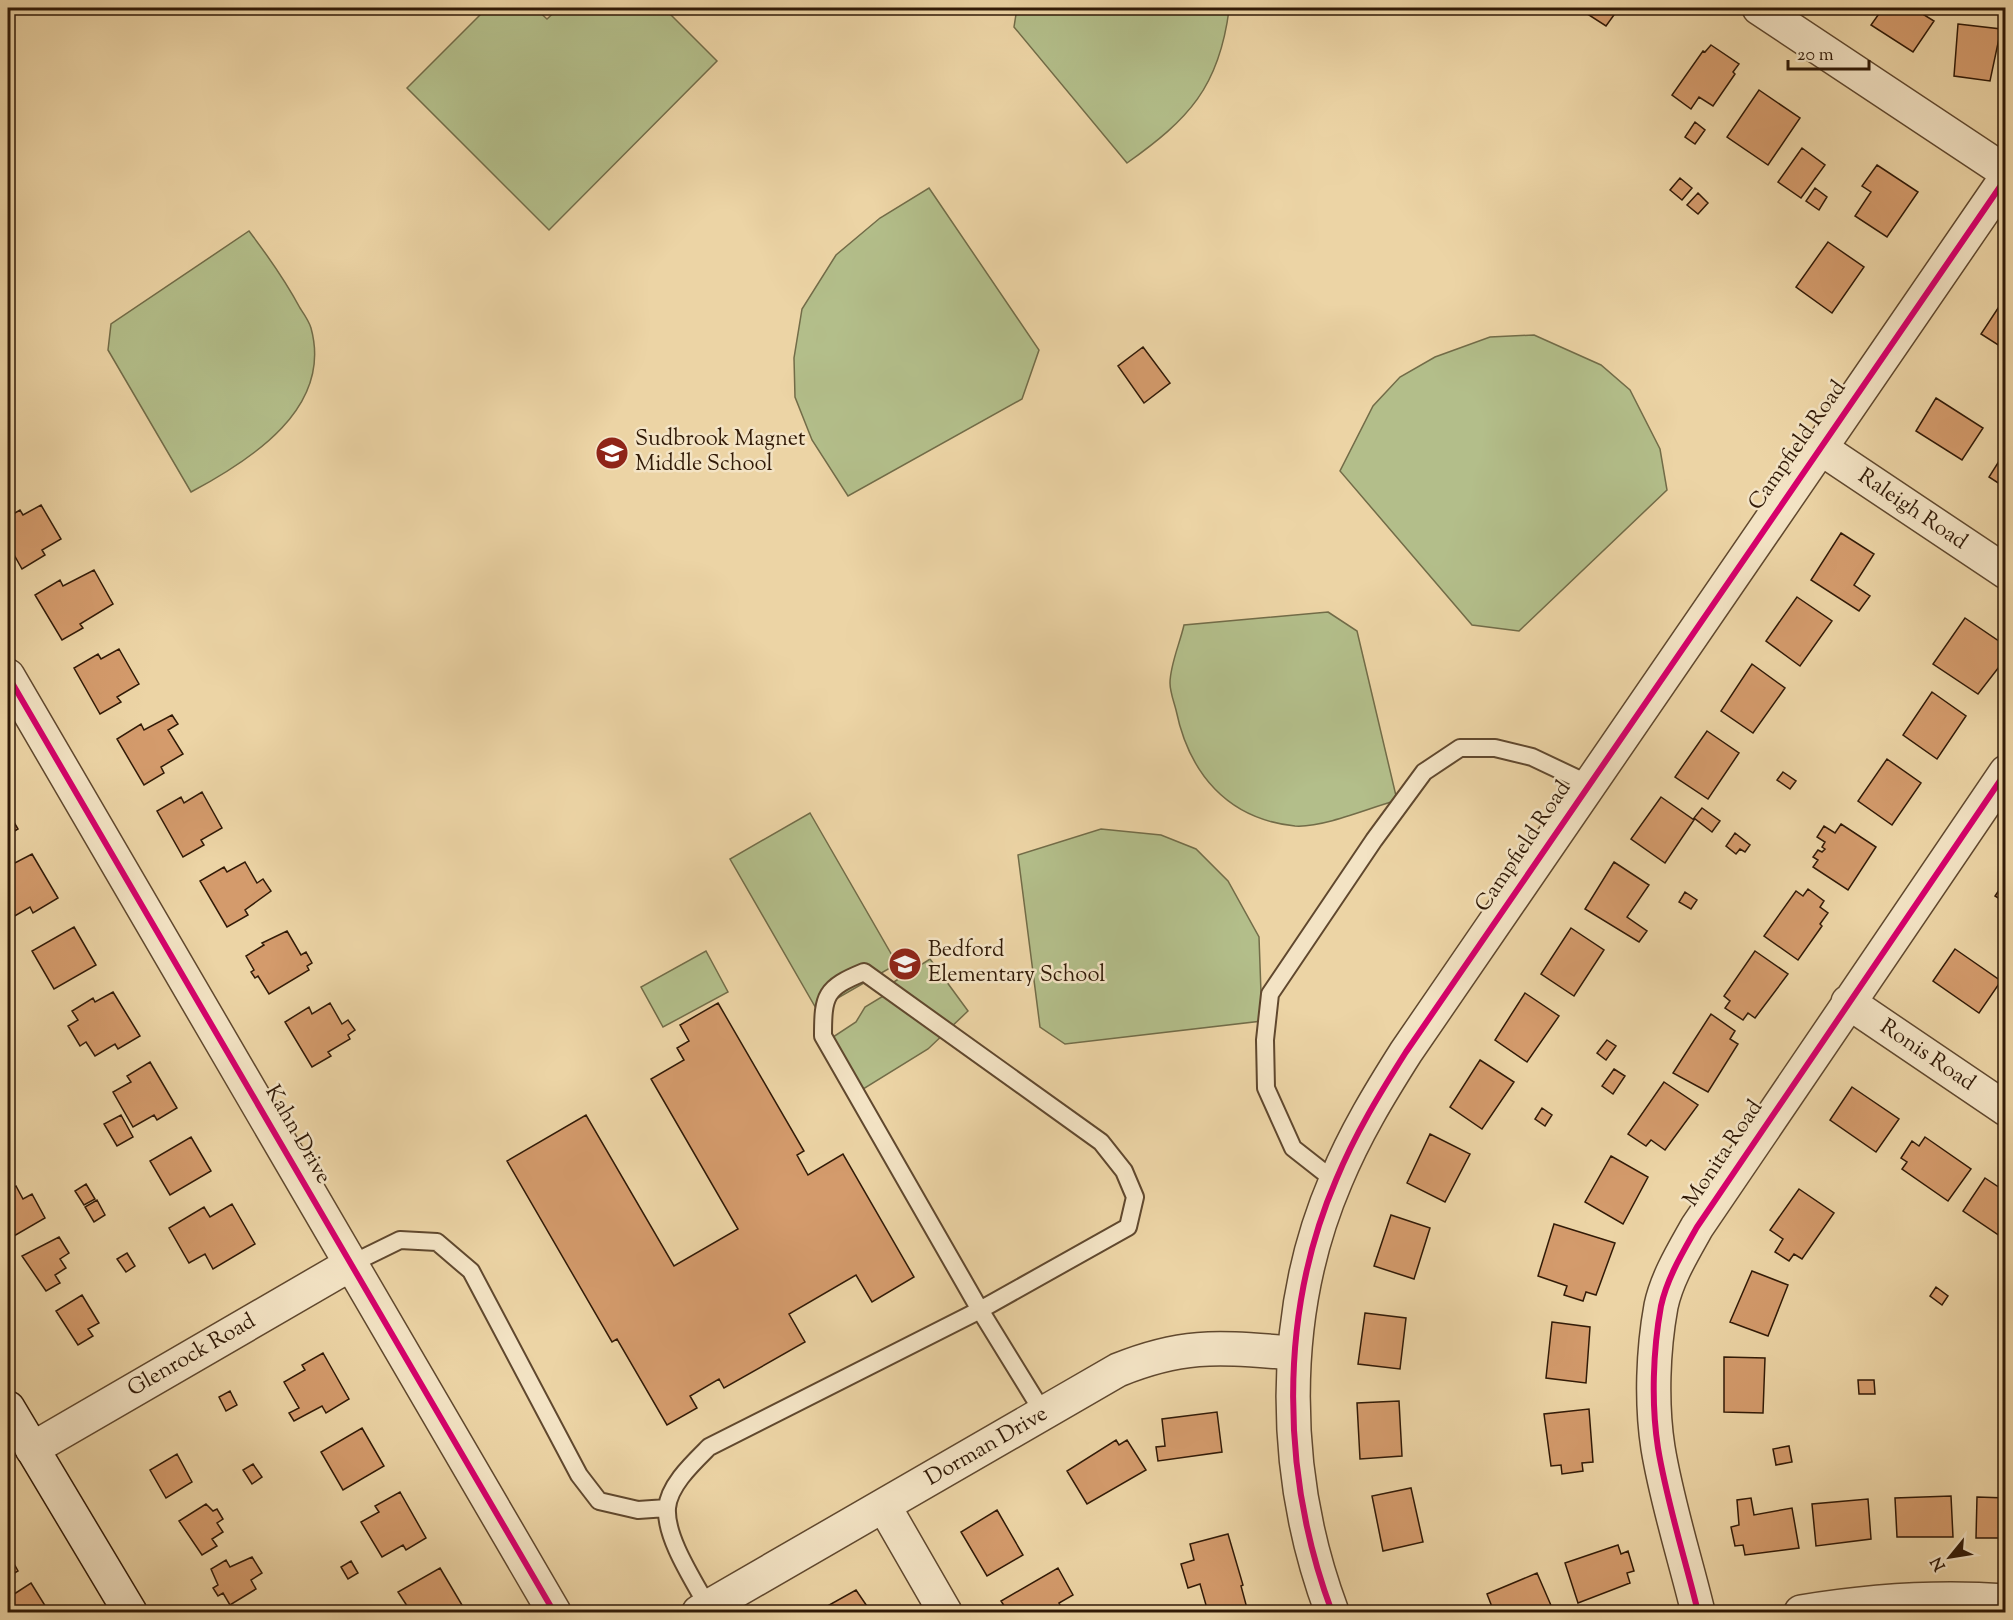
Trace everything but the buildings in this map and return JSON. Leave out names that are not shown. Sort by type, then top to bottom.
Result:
[{"type":"street","points":[[1759,8],[2006,172]]},
{"type":"street","name":"Campfield Road","points":[[1332,1612],[1318,1576],[1301,1504],[1293,1429],[1294,1353],[1309,1262],[1335,1181],[1366,1116],[1406,1052],[1819,447],[2006,178]]},
{"type":"street","name":"Raleigh Road","points":[[1819,447],[2006,572]]},
{"type":"street","name":"Kahn Drive","points":[[8,676],[554,1612]]},
{"type":"street","name":"Monita Road","points":[[1698,1612],[1658,1447],[1655,1396],[1661,1305],[1675,1267],[1696,1227],[2006,772]]},
{"type":"street","name":"Ronis Road","points":[[1848,1002],[2006,1109]]},
{"type":"street","name":"Glenrock Road","points":[[32,1449],[351,1264]]},
{"type":"street","name":"Dorman Drive","points":[[704,1610],[1118,1370],[1176,1351],[1207,1347],[1294,1353]]},
{"type":"street","points":[[8,1408],[130,1612]]},
{"type":"street","points":[[884,1506],[945,1612]]},
{"type":"street","points":[[1801,1612],[1838,1606],[1910,1601],[2006,1601]]},
{"type":"lane","points":[[1335,1181],[1293,1148],[1266,1088],[1265,1040],[1270,994],[1374,840],[1424,772],[1460,748],[1495,748],[1532,757],[1589,784]]},
{"type":"lane","points":[[704,1610],[675,1546],[667,1508],[678,1481],[709,1447],[980,1310],[1128,1227],[1135,1197],[1124,1171],[1101,1142],[864,972],[837,983],[823,1005],[823,1036],[980,1310],[1044,1414]]},
{"type":"lane","points":[[351,1264],[400,1240],[437,1242],[471,1271],[579,1475],[599,1501],[638,1510],[667,1508]]},
{"type":"green space","points":[[487,8],[535,8],[547,19],[559,8],[664,8],[717,61],[549,230],[407,88]]},
{"type":"green space","points":[[1017,8],[1229,8],[1229,10],[1218,60],[1198,99],[1168,131],[1127,163],[1014,27]]},
{"type":"green space","points":[[929,188],[1039,350],[1022,399],[848,496],[812,440],[795,397],[794,358],[802,309],[836,255],[880,218]]},
{"type":"green space","points":[[249,231],[270,259],[310,325],[315,357],[310,383],[299,407],[282,428],[238,464],[191,492],[108,350],[111,324]]},
{"type":"green space","points":[[1534,335],[1601,365],[1630,390],[1660,449],[1667,490],[1519,631],[1472,625],[1340,471],[1373,406],[1400,377],[1435,357],[1490,337]]},
{"type":"green space","points":[[1328,612],[1357,631],[1397,800],[1319,824],[1295,826],[1271,822],[1231,803],[1201,773],[1182,733],[1172,697],[1170,676],[1173,661],[1184,625]]},
{"type":"green space","points":[[810,813],[897,964],[817,1010],[730,859]]},
{"type":"green space","points":[[1101,829],[1161,835],[1196,849],[1228,881],[1259,937],[1262,1021],[1065,1044],[1040,1027],[1018,855]]},
{"type":"green space","points":[[706,951],[728,992],[663,1027],[641,987]]},
{"type":"green space","points":[[930,959],[968,1011],[928,1049],[860,1091],[830,1039],[856,1022],[865,1007],[885,995],[889,985]]},
{"type":"cycle path","points":[[1332,1612],[1315,1560],[1303,1506],[1296,1451],[1293,1396],[1296,1340],[1304,1285],[1317,1232],[1343,1163],[1368,1114],[1406,1052],[2006,178]]},
{"type":"cycle path","points":[[8,676],[554,1612]]},
{"type":"cycle path","points":[[1698,1612],[1666,1489],[1656,1431],[1654,1395],[1656,1340],[1667,1285],[1697,1227],[2006,772]]},
{"type":"place","name":"Sudbrook Magnet Middle School","points":[[612,453]]},
{"type":"place","name":"Bedford Elementary School","points":[[905,964]]}]
